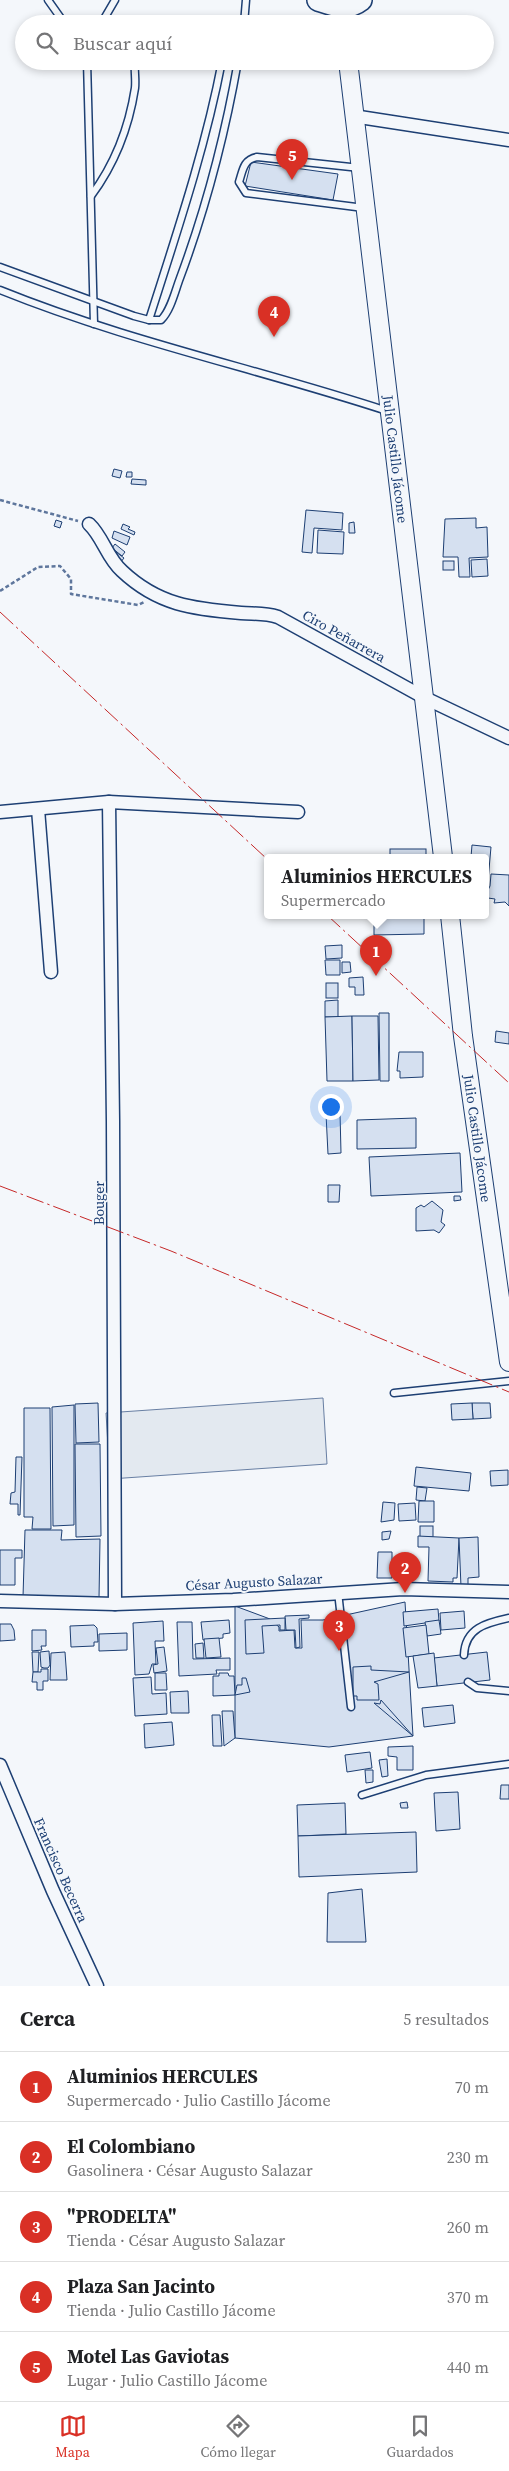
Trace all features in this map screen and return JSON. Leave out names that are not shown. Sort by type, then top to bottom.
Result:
[{"type":"highway","points":[[318,0],[347,8]]},
{"type":"main road","name":"Julio Castillo Jácome","points":[[349,70],[364,208],[426,698],[443,854]]},
{"type":"main road","name":"Julio Castillo Jácome","points":[[450,919],[464,1044],[509,1362]]},
{"type":"street","points":[[353,116],[509,140]]},
{"type":"street","points":[[89,524],[121,571],[154,596]]},
{"type":"street","name":"Ciro Peñarrera","points":[[154,596],[187,606],[243,613],[261,612],[278,618],[426,698],[509,738]]},
{"type":"street","points":[[0,812],[109,802],[298,812]]},
{"type":"street","name":"Bouger","points":[[109,802],[113,1112],[115,1604]]},
{"type":"street","points":[[38,809],[51,972]]},
{"type":"street","name":"César Augusto Salazar","points":[[0,1601],[115,1604],[233,1600],[403,1589],[509,1592]]},
{"type":"street","name":"Francisco Becerra","points":[[0,1765],[53,1891],[97,1986]]},
{"type":"lane","points":[[48,0],[59,15]]},
{"type":"lane","points":[[106,15],[115,0]]},
{"type":"lane","points":[[245,15],[246,0]]},
{"type":"lane","points":[[86,70],[92,196],[94,324]]},
{"type":"lane","points":[[92,196],[110,167],[130,114],[136,86],[135,70]]},
{"type":"lane","points":[[149,320],[194,180],[213,109],[220,70]]},
{"type":"lane","points":[[0,267],[149,320],[161,320],[164,317],[190,252],[215,165],[236,70]]},
{"type":"lane","points":[[361,168],[257,157],[248,158],[244,164],[239,182],[246,193],[364,208]]},
{"type":"lane","points":[[0,290],[163,347],[308,385],[390,412]]},
{"type":"lane","points":[[394,1393],[509,1381]]},
{"type":"lane","points":[[338,1592],[351,1707]]},
{"type":"lane","points":[[464,1655],[464,1644],[470,1633],[487,1623],[509,1618]]},
{"type":"lane","points":[[468,1682],[477,1688],[509,1690]]},
{"type":"lane","points":[[362,1795],[426,1775],[509,1764]]},
{"type":"path","points":[[0,500],[89,524]]},
{"type":"path","points":[[0,591],[38,568],[60,566],[71,579],[71,594],[138,605],[154,596]]},
{"type":"shaded area","points":[[323,1398],[327,1464],[110,1479],[106,1413]]},
{"type":"building","points":[[251,162],[338,174],[333,200],[245,186]]},
{"type":"building","points":[[114,469],[122,471],[120,478],[112,476]]},
{"type":"building","points":[[127,472],[132,472],[132,477],[126,477]]},
{"type":"building","points":[[132,479],[146,480],[146,485],[131,484]]},
{"type":"building","points":[[306,510],[343,513],[342,530],[314,528],[312,553],[302,552]]},
{"type":"building","points":[[476,518],[476,528],[487,527],[488,557],[469,558],[470,577],[459,577],[458,557],[443,557],[445,519]]},
{"type":"building","points":[[56,520],[62,522],[60,528],[54,526]]},
{"type":"building","points":[[354,522],[355,533],[349,533],[349,523]]},
{"type":"building","points":[[123,524],[135,532],[134,535],[121,529]]},
{"type":"building","points":[[318,530],[344,532],[343,554],[317,553]]},
{"type":"building","points":[[114,531],[130,537],[127,545],[112,538]]},
{"type":"building","points":[[115,544],[125,552],[122,556],[112,548]]},
{"type":"building","points":[[116,552],[124,558],[120,563],[112,557]]},
{"type":"building","points":[[487,559],[488,576],[472,577],[471,560]]},
{"type":"building","points":[[443,561],[454,561],[454,570],[443,570]]},
{"type":"building","points":[[472,845],[491,847],[489,870],[489,854],[471,854]]},
{"type":"building","points":[[390,849],[426,849],[426,854],[390,854]]},
{"type":"building","points":[[491,874],[509,875],[509,906],[505,902],[494,903],[495,899],[489,898]]},
{"type":"building","points":[[374,919],[424,919],[424,934],[374,935]]},
{"type":"building","points":[[342,945],[342,958],[326,959],[325,946]]},
{"type":"building","points":[[325,960],[340,960],[340,975],[326,975]]},
{"type":"building","points":[[342,962],[350,962],[351,972],[342,973]]},
{"type":"building","points":[[363,977],[364,995],[355,995],[355,987],[349,987],[349,978]]},
{"type":"building","points":[[326,983],[338,983],[338,998],[326,998]]},
{"type":"building","points":[[338,1000],[338,1017],[325,1017],[325,1001]]},
{"type":"building","points":[[379,1013],[389,1013],[389,1081],[380,1081]]},
{"type":"building","points":[[352,1016],[353,1081],[327,1081],[325,1017]]},
{"type":"building","points":[[352,1016],[378,1016],[379,1080],[353,1081]]},
{"type":"building","points":[[496,1031],[509,1033],[509,1044],[495,1042]]},
{"type":"building","points":[[399,1052],[423,1052],[423,1077],[400,1078],[400,1071],[397,1071]]},
{"type":"building","points":[[340,1113],[341,1153],[328,1154],[326,1114]]},
{"type":"building","points":[[416,1118],[416,1148],[357,1149],[357,1120]]},
{"type":"building","points":[[460,1153],[462,1192],[371,1196],[369,1157]]},
{"type":"building","points":[[328,1185],[340,1185],[339,1202],[328,1202]]},
{"type":"building","points":[[454,1196],[460,1196],[461,1200],[454,1201]]},
{"type":"building","points":[[432,1201],[443,1210],[441,1222],[445,1225],[439,1233],[434,1230],[416,1231],[416,1208],[421,1205],[424,1207]]},
{"type":"building","points":[[98,1403],[99,1442],[76,1443],[75,1404]]},
{"type":"building","points":[[472,1403],[490,1403],[491,1418],[473,1419]]},
{"type":"building","points":[[472,1403],[473,1419],[452,1420],[451,1404]]},
{"type":"building","points":[[74,1405],[74,1525],[53,1526],[52,1407]]},
{"type":"building","points":[[24,1408],[50,1408],[51,1529],[32,1529],[33,1517],[24,1517]]},
{"type":"building","points":[[75,1444],[100,1444],[101,1536],[76,1537]]},
{"type":"building","points":[[16,1457],[22,1457],[20,1515],[18,1515],[18,1504],[10,1504],[11,1493],[15,1492]]},
{"type":"building","points":[[416,1467],[471,1473],[469,1491],[414,1486]]},
{"type":"building","points":[[508,1470],[508,1485],[491,1486],[490,1471]]},
{"type":"building","points":[[417,1487],[427,1488],[425,1501],[416,1500]]},
{"type":"building","points":[[419,1501],[434,1501],[434,1522],[418,1522]]},
{"type":"building","points":[[383,1502],[395,1503],[394,1520],[381,1522]]},
{"type":"building","points":[[415,1503],[416,1520],[399,1521],[398,1504]]},
{"type":"building","points":[[420,1526],[433,1526],[433,1537],[420,1537]]},
{"type":"building","points":[[25,1530],[62,1530],[61,1540],[100,1539],[99,1598],[23,1597]]},
{"type":"building","points":[[391,1531],[389,1539],[382,1540],[382,1532]]},
{"type":"building","points":[[418,1536],[459,1538],[457,1578],[453,1578],[453,1582],[428,1581],[429,1547],[418,1547]]},
{"type":"building","points":[[478,1537],[479,1577],[468,1578],[468,1587],[461,1587],[459,1538]]},
{"type":"building","points":[[0,1550],[22,1550],[22,1558],[15,1558],[15,1585],[0,1585]]},
{"type":"building","points":[[378,1552],[392,1552],[392,1578],[377,1578]]},
{"type":"building","points":[[405,1602],[413,1736],[329,1747],[235,1738],[235,1606],[270,1619],[279,1627],[279,1631],[294,1630],[295,1648],[302,1648],[301,1620],[323,1620]]},
{"type":"building","points":[[438,1609],[439,1621],[404,1626],[403,1612]]},
{"type":"building","points":[[464,1611],[465,1628],[441,1630],[440,1613]]},
{"type":"building","points":[[309,1615],[309,1618],[299,1619],[300,1647],[296,1648],[295,1630],[286,1630],[285,1616]]},
{"type":"building","points":[[285,1618],[285,1630],[280,1630],[280,1625],[262,1626],[264,1653],[246,1654],[245,1620]]},
{"type":"building","points":[[229,1620],[230,1633],[223,1634],[223,1638],[203,1640],[201,1622]]},
{"type":"building","points":[[439,1620],[441,1634],[427,1636],[425,1622]]},
{"type":"building","points":[[163,1621],[164,1641],[155,1641],[156,1664],[152,1664],[149,1674],[135,1675],[133,1623]]},
{"type":"building","points":[[177,1622],[192,1622],[193,1659],[230,1658],[230,1670],[216,1670],[217,1674],[179,1676]]},
{"type":"building","points":[[0,1624],[11,1624],[15,1640],[0,1641]]},
{"type":"building","points":[[94,1625],[97,1628],[98,1642],[94,1642],[94,1646],[71,1647],[70,1626]]},
{"type":"building","points":[[426,1625],[429,1654],[406,1657],[403,1628]]},
{"type":"building","points":[[32,1630],[46,1630],[46,1646],[41,1646],[42,1650],[32,1651]]},
{"type":"building","points":[[127,1633],[127,1650],[99,1651],[99,1634]]},
{"type":"building","points":[[219,1638],[221,1657],[206,1658],[204,1639]]},
{"type":"building","points":[[203,1643],[204,1658],[196,1658],[195,1644]]},
{"type":"building","points":[[164,1647],[167,1671],[154,1673],[153,1665],[158,1664],[156,1648]]},
{"type":"building","points":[[49,1651],[50,1665],[48,1668],[41,1667],[40,1652]]},
{"type":"building","points":[[32,1652],[39,1652],[38,1672],[33,1672]]},
{"type":"building","points":[[65,1652],[67,1680],[50,1680],[51,1653]]},
{"type":"building","points":[[487,1652],[490,1680],[437,1686],[434,1658]]},
{"type":"building","points":[[434,1653],[437,1686],[418,1688],[413,1656]]},
{"type":"building","points":[[371,1666],[371,1670],[409,1672],[374,1682],[378,1684],[379,1700],[357,1700],[357,1696],[353,1696],[353,1667]]},
{"type":"building","points":[[41,1669],[48,1669],[48,1681],[43,1681],[43,1690],[37,1690],[37,1682],[32,1682],[33,1672],[41,1672]]},
{"type":"building","points":[[155,1673],[166,1673],[167,1690],[155,1690]]},
{"type":"building","points":[[219,1673],[228,1673],[229,1676],[234,1676],[235,1695],[213,1696],[213,1676],[219,1676]]},
{"type":"building","points":[[151,1677],[152,1694],[166,1693],[167,1714],[135,1716],[133,1678]]},
{"type":"building","points":[[242,1678],[246,1678],[250,1692],[235,1695],[237,1685],[242,1685]]},
{"type":"building","points":[[188,1691],[189,1713],[171,1713],[170,1692]]},
{"type":"building","points":[[381,1700],[413,1736],[374,1703],[380,1704]]},
{"type":"building","points":[[453,1705],[455,1723],[424,1727],[422,1708]]},
{"type":"building","points":[[222,1711],[233,1711],[235,1738],[224,1746]]},
{"type":"building","points":[[212,1715],[220,1715],[222,1746],[213,1746]]},
{"type":"building","points":[[172,1722],[174,1745],[145,1748],[144,1724]]},
{"type":"building","points":[[413,1746],[413,1770],[397,1770],[397,1757],[388,1756],[388,1747]]},
{"type":"building","points":[[370,1752],[372,1768],[347,1772],[345,1755]]},
{"type":"building","points":[[387,1759],[388,1776],[382,1777],[379,1760]]},
{"type":"building","points":[[365,1770],[373,1770],[373,1782],[366,1783]]},
{"type":"building","points":[[501,1785],[509,1785],[509,1799],[500,1799]]},
{"type":"building","points":[[458,1792],[460,1829],[436,1831],[434,1793]]},
{"type":"building","points":[[407,1802],[408,1808],[401,1808],[400,1803]]},
{"type":"building","points":[[345,1803],[346,1834],[298,1836],[297,1805]]},
{"type":"building","points":[[416,1832],[417,1872],[299,1877],[298,1836]]},
{"type":"building","points":[[362,1889],[366,1942],[327,1942],[328,1893]]},
{"type":"power","points":[[0,612],[264,856]]},
{"type":"power","points":[[331,919],[509,1083]]},
{"type":"power","points":[[0,1186],[171,1251],[509,1392]]},
{"type":"place","name":"Motel Las Gaviotas","points":[[292,180]]},
{"type":"place","name":"Plaza San Jacinto","points":[[274,337]]},
{"type":"place","name":"Aluminios HERCULES","points":[[376,976]]},
{"type":"place","name":"El Colombiano","points":[[405,1593]]},
{"type":"place","name":"\"PRODELTA\"","points":[[339,1651]]}]
